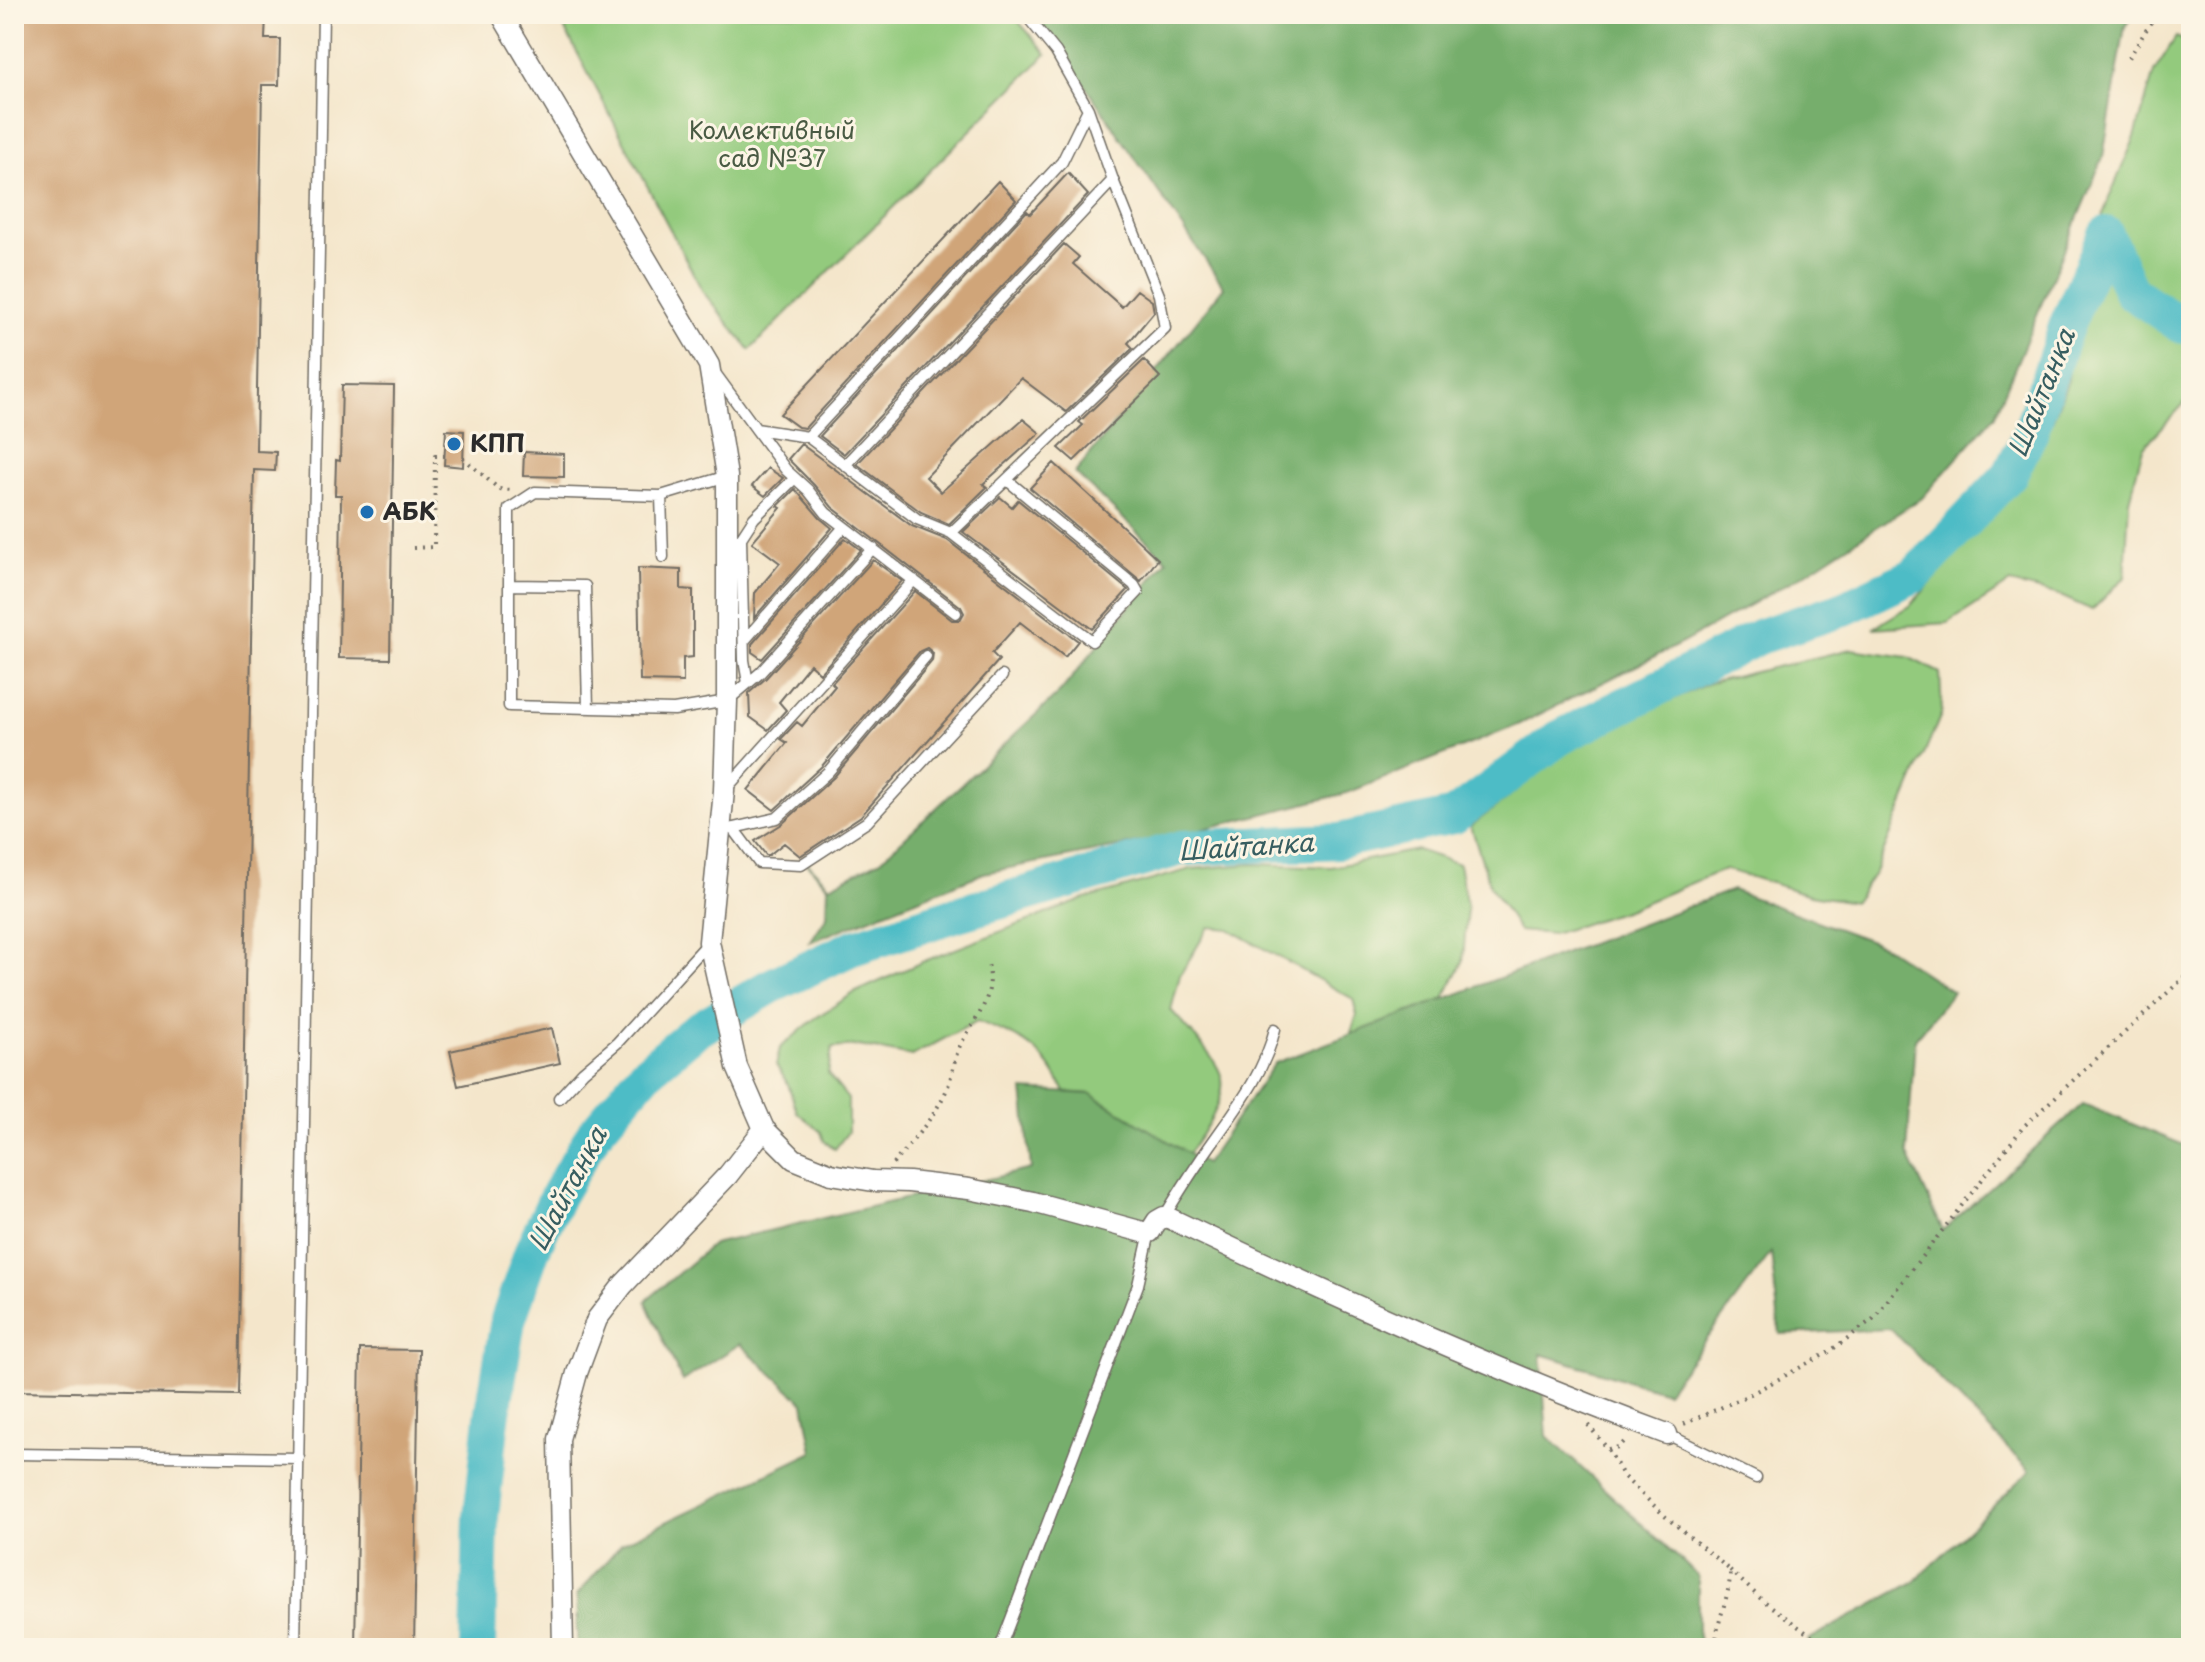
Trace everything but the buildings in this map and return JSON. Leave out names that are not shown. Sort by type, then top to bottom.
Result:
[{"type":"street","points":[[501,14],[709,365],[727,476],[726,830],[709,942],[737,1067],[764,1129],[794,1159],[831,1174],[873,1181],[969,1189],[1157,1224],[1477,1360],[1667,1434]]},
{"type":"street","points":[[563,1648],[559,1439],[577,1373],[597,1319],[623,1285],[728,1175],[764,1129]]},
{"type":"lane","points":[[295,1648],[323,14]]},
{"type":"lane","points":[[951,533],[1165,328],[1159,295],[1088,109],[1056,52],[1025,14]]},
{"type":"lane","points":[[808,437],[1062,162],[1088,109]]},
{"type":"lane","points":[[845,465],[1113,180]]},
{"type":"lane","points":[[709,365],[756,429],[826,513],[956,613]]},
{"type":"lane","points":[[756,429],[808,437],[917,519],[951,533],[1092,641],[1138,592],[1134,585],[1007,480]]},
{"type":"lane","points":[[727,476],[661,496],[535,492],[509,509],[509,706],[674,710],[727,701],[748,683],[873,548]]},
{"type":"lane","points":[[748,683],[744,660],[741,538],[754,518],[795,478]]},
{"type":"lane","points":[[661,496],[663,557]]},
{"type":"lane","points":[[744,641],[844,527]]},
{"type":"lane","points":[[724,791],[740,777],[914,580]]},
{"type":"lane","points":[[509,585],[585,586],[588,708]]},
{"type":"lane","points":[[726,830],[777,818],[828,772],[926,656]]},
{"type":"lane","points":[[726,830],[759,863],[801,865],[867,822],[1002,676]]},
{"type":"lane","points":[[559,1098],[626,1033],[709,942]]},
{"type":"lane","points":[[1000,1648],[1138,1285],[1157,1224],[1249,1090],[1264,1061],[1275,1029]]},
{"type":"lane","points":[[1667,1434],[1756,1478]]},
{"type":"lane","points":[[14,1454],[299,1458]]},
{"type":"path","points":[[2129,58],[2156,14]]},
{"type":"path","points":[[413,548],[434,547],[435,456],[444,456]]},
{"type":"path","points":[[463,458],[499,489],[535,492]]},
{"type":"path","points":[[873,1181],[889,1168],[935,1112],[947,1088],[960,1045],[984,1010],[989,993],[988,964]]},
{"type":"path","points":[[1667,1434],[1829,1352],[1873,1319],[2024,1126],[2191,971]]},
{"type":"path","points":[[1573,1399],[1624,1477],[1760,1598],[1827,1648]]},
{"type":"path","points":[[1716,1648],[1720,1620],[1731,1585],[1730,1570]]},
{"type":"green space","name":"Коллективный сад №37","points":[[557,14],[1012,14],[1047,54],[750,350],[703,292]]},
{"type":"green space","points":[[1029,14],[2136,14],[2125,26],[2103,157],[1995,415],[1923,497],[1806,573],[1684,642],[1518,725],[1347,793],[1183,834],[984,873],[810,942],[827,916],[828,887],[802,857],[830,886],[881,860],[1061,691],[1167,560],[1075,473],[1224,287],[1057,45]]},
{"type":"green space","points":[[2176,37],[2191,43],[2191,396],[2143,448],[2129,500],[2125,577],[2092,610],[2056,594],[2010,583],[1948,623],[1873,628],[1910,606],[2021,483],[2052,422],[2068,380],[2076,289],[2135,137],[2154,72]]},
{"type":"green space","points":[[1851,649],[1908,657],[1940,673],[1942,712],[1875,872],[1854,902],[1810,895],[1725,869],[1627,910],[1553,934],[1519,931],[1490,886],[1471,826],[1580,741],[1709,683]]},
{"type":"green space","points":[[1417,850],[1459,864],[1467,907],[1463,962],[1443,1000],[1350,1035],[1357,1015],[1353,999],[1229,929],[1209,927],[1180,975],[1171,1010],[1199,1041],[1221,1075],[1218,1105],[1188,1154],[1091,1094],[1065,1092],[1048,1064],[1030,1046],[977,1021],[912,1056],[859,1046],[832,1048],[828,1074],[848,1099],[848,1132],[835,1149],[824,1141],[821,1132],[797,1112],[788,1084],[776,1065],[780,1048],[814,1019],[854,993],[922,962],[1082,900],[1191,869],[1252,864],[1331,867]]},
{"type":"green space","points":[[1732,890],[1882,945],[1953,992],[1915,1039],[1907,1153],[1943,1230],[2083,1104],[2191,1148],[2191,1648],[1812,1648],[1808,1640],[1914,1582],[2030,1471],[1891,1329],[1780,1334],[1771,1253],[1666,1392],[1541,1354],[1547,1436],[1698,1576],[1701,1648],[577,1648],[577,1595],[622,1543],[813,1452],[804,1403],[740,1344],[682,1381],[646,1301],[713,1244],[1031,1169],[1023,1090],[1091,1094],[1205,1164],[1275,1063]]},
{"type":"waterway","name":"Шайтанка","points":[[478,1648],[481,1516],[492,1418],[508,1320],[533,1248],[558,1194],[594,1133],[645,1073],[694,1032],[769,987],[852,948],[1181,848],[1339,841],[1454,816],[1559,738],[1761,636],[1840,610],[1915,575],[2010,474],[2030,433],[2067,324],[2106,234],[2131,292],[2182,326],[2191,323]]},
{"type":"place","name":"КПП","points":[[454,444]]},
{"type":"place","name":"АБК","points":[[367,512]]}]
